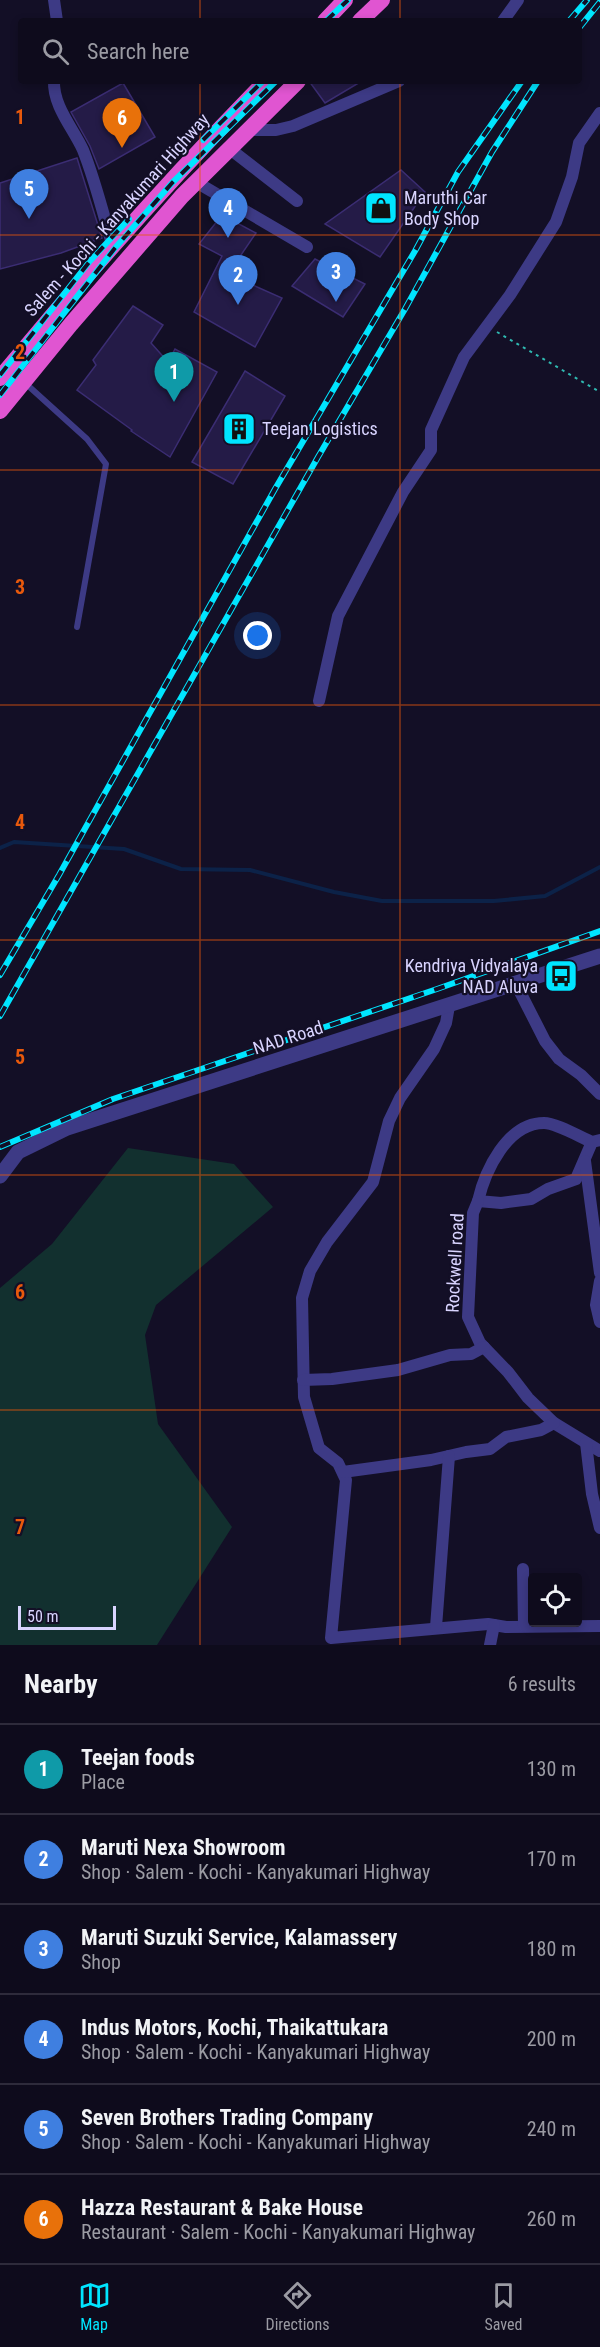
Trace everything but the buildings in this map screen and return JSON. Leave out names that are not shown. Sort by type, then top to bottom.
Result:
[{"type":"highway","points":[[328,18],[345,0]]},
{"type":"highway","points":[[363,18],[382,0]]},
{"type":"highway","name":"Salem - Kochi - Kanyakumari Highway","points":[[0,378],[112,244],[189,159],[263,84]]},
{"type":"highway","name":"Salem - Kochi - Kanyakumari Highway","points":[[0,411],[71,324],[196,182],[295,84]]},
{"type":"street","points":[[54,0],[57,18]]},
{"type":"street","points":[[505,18],[518,0]]},
{"type":"street","points":[[54,84],[63,112],[83,150],[112,244]]},
{"type":"street","points":[[250,130],[276,130],[293,126],[392,84]]},
{"type":"street","points":[[319,701],[338,616],[403,492],[431,450],[431,430],[464,357],[510,295],[556,222],[572,177],[579,143],[600,113]]},
{"type":"street","points":[[230,149],[297,201]]},
{"type":"street","points":[[196,182],[307,247]]},
{"type":"street","name":"NAD Road","points":[[0,1176],[18,1152],[68,1128],[600,956]]},
{"type":"street","points":[[516,984],[545,1041],[559,1059],[581,1075],[600,1094]]},
{"type":"street","points":[[449,1006],[446,1023],[434,1049],[400,1098],[389,1121],[373,1182],[347,1213],[310,1271],[302,1298],[304,1397],[319,1448],[338,1463],[346,1480],[345,1512],[331,1638],[436,1627],[600,1626]]},
{"type":"street","name":"Rockwell road","points":[[596,1141],[544,1123],[521,1129],[504,1147],[489,1169],[473,1213],[468,1317],[480,1343],[508,1372],[528,1398],[554,1423],[600,1451]]},
{"type":"street","points":[[478,1201],[501,1203],[531,1199],[548,1189],[576,1179],[596,1141]]},
{"type":"street","points":[[585,1161],[600,1273]]},
{"type":"street","points":[[600,1281],[596,1305],[600,1322]]},
{"type":"street","points":[[303,1380],[332,1379],[398,1370],[450,1355],[471,1353],[484,1347]]},
{"type":"street","points":[[343,1472],[490,1449],[506,1437],[541,1430],[554,1423]]},
{"type":"street","points":[[586,1443],[592,1494],[600,1528]]},
{"type":"street","points":[[436,1627],[449,1456]]},
{"type":"street","points":[[523,1569],[524,1626]]},
{"type":"street","points":[[490,1645],[494,1625]]},
{"type":"lane","points":[[23,382],[87,439],[106,464],[77,627]]},
{"type":"path","points":[[487,326],[600,392]]},
{"type":"green space","points":[[128,1148],[234,1164],[273,1207],[156,1305],[145,1335],[158,1424],[232,1527],[157,1645],[0,1645],[0,1288],[52,1244]]},
{"type":"waterway","points":[[0,848],[14,842],[124,849],[181,869],[250,870],[334,892],[382,901],[494,901],[545,896],[600,867]]},
{"type":"railway","points":[[329,18],[348,0]]},
{"type":"railway","points":[[572,18],[587,0]]},
{"type":"railway","points":[[582,24],[600,2]]},
{"type":"railway","points":[[203,140],[260,84]]},
{"type":"railway","points":[[0,395],[115,248],[172,183],[273,84]]},
{"type":"railway","points":[[0,975],[59,875],[275,489],[415,251],[458,172],[520,84]]},
{"type":"railway","points":[[0,1016],[318,457],[405,309],[492,152],[536,84]]},
{"type":"railway","points":[[0,375],[90,261],[129,219]]},
{"type":"railway","points":[[0,1147],[113,1099],[600,931]]},
{"type":"place","name":"Hazza Restaurant & Bake House","points":[[122,148]]},
{"type":"place","name":"Maruthi Car Body Shop","points":[[381,208]]},
{"type":"place","name":"Seven Brothers Trading Company","points":[[29,219]]},
{"type":"place","name":"Indus Motors, Kochi, Thaikattukara","points":[[228,238]]},
{"type":"place","name":"Maruti Suzuki Service, Kalamassery","points":[[336,302]]},
{"type":"place","name":"Maruti Nexa Showroom","points":[[238,305]]},
{"type":"place","name":"Teejan foods","points":[[174,402]]},
{"type":"place","name":"Teejan Logistics","points":[[239,429]]},
{"type":"place","name":"Kendriya Vidyalaya NAD Aluva","points":[[561,976]]}]
